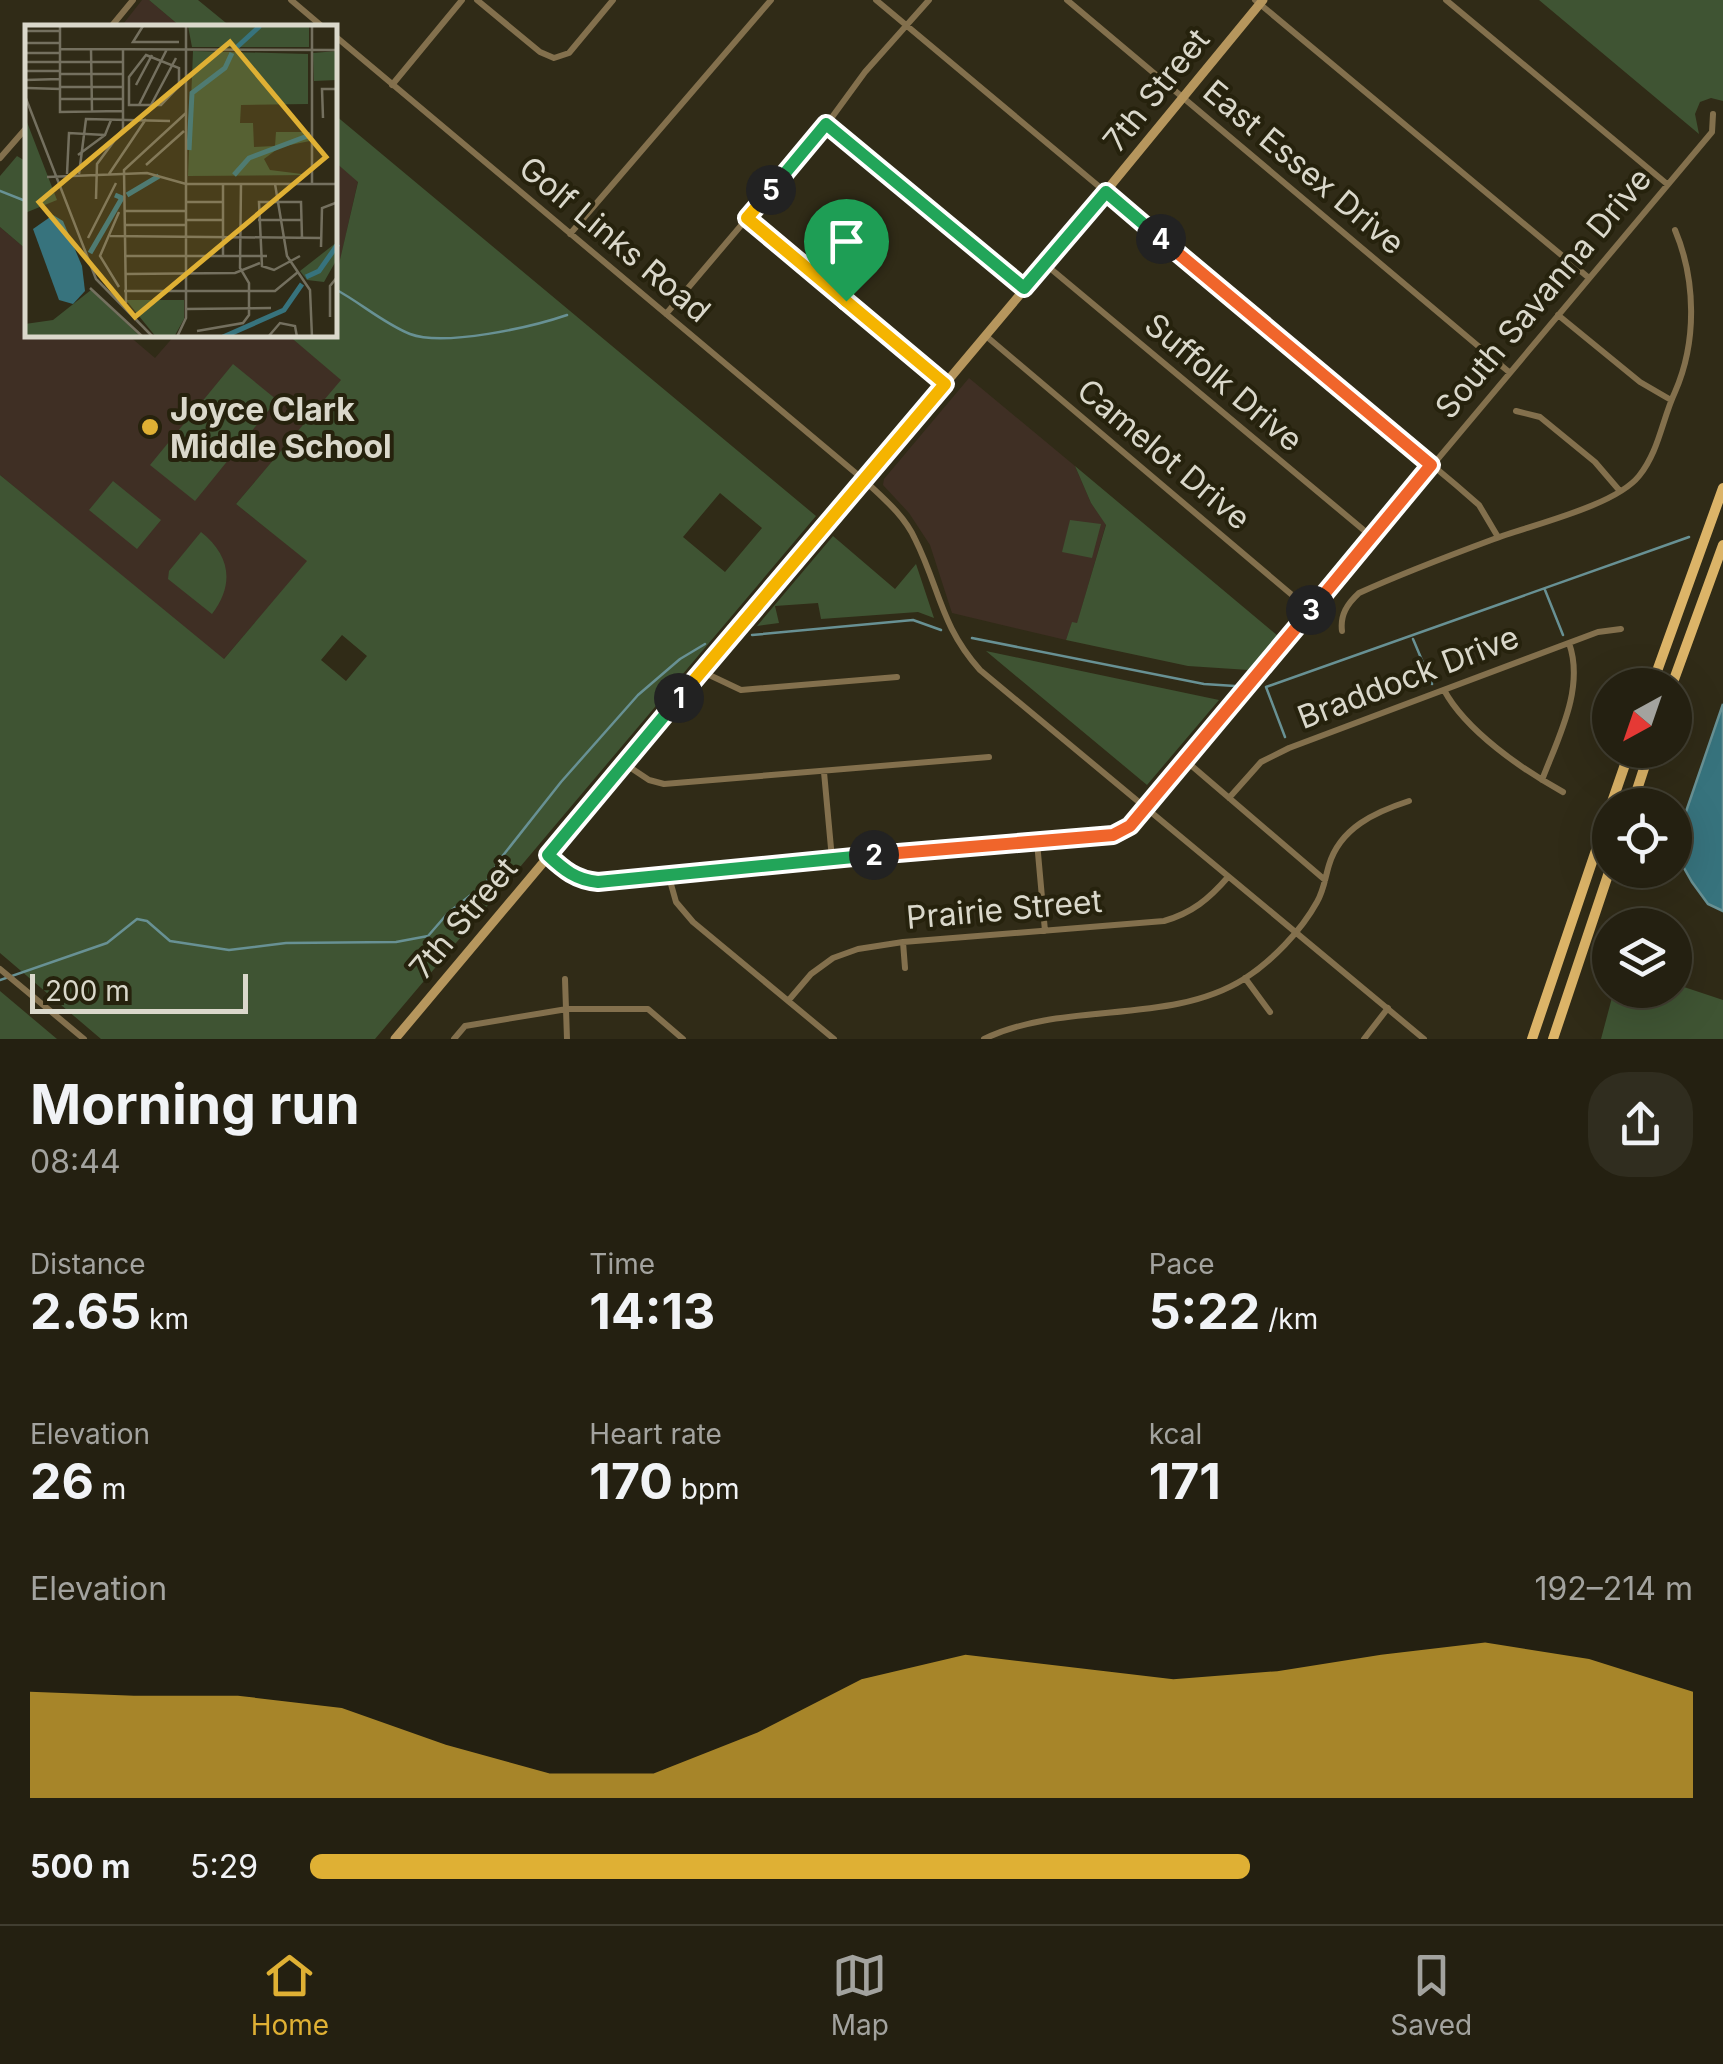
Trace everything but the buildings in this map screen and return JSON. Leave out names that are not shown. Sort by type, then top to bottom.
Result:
[{"type":"main road","name":"7th Street","points":[[395,1039],[1106,192],[1259,1]]},
{"type":"main road","points":[[1658,668],[1723,488]]},
{"type":"main road","points":[[1678,668],[1723,545]]},
{"type":"main road","points":[[1532,1039],[1592,863]]},
{"type":"main road","points":[[1552,1039],[1604,888]]},
{"type":"street","points":[[112,25],[133,0]]},
{"type":"street","points":[[291,0],[320,25]]},
{"type":"street","points":[[392,84],[462,0]]},
{"type":"street","points":[[477,0],[540,52],[554,58],[570,53],[613,0]]},
{"type":"street","points":[[570,234],[771,0]]},
{"type":"street","points":[[876,0],[1431,465],[1478,506],[1498,537]]},
{"type":"street","points":[[666,314],[928,0]]},
{"type":"street","name":"East Essex Drive","points":[[1067,0],[1509,372]]},
{"type":"street","points":[[1446,0],[1667,184]]},
{"type":"street","points":[[1259,1],[1590,278]]},
{"type":"street","name":"Golf Links Road","points":[[338,39],[864,480],[894,509],[914,536],[959,646],[1021,706],[1424,1039]]},
{"type":"street","name":"South Savanna Drive","points":[[548,855],[574,878],[585,881],[668,878],[832,859],[1113,835],[1130,826],[1712,132],[1713,114]]},
{"type":"street","points":[[826,124],[1024,288]]},
{"type":"street","points":[[0,158],[25,129]]},
{"type":"street","points":[[747,218],[945,384]]},
{"type":"street","points":[[1342,631],[1340,619],[1350,601],[1360,593],[1592,504],[1638,478],[1657,447],[1690,340],[1685,255],[1675,230]]},
{"type":"street","name":"Suffolk Drive","points":[[1044,264],[1372,537]]},
{"type":"street","points":[[1558,315],[1640,382],[1671,400]]},
{"type":"street","name":"Camelot Drive","points":[[986,336],[1311,611]]},
{"type":"street","points":[[1516,411],[1540,417],[1594,462],[1620,490]]},
{"type":"street","name":"Braddock Drive","points":[[1230,798],[1252,770],[1271,756],[1598,632],[1620,629]]},
{"type":"street","points":[[1542,780],[1574,685],[1576,666],[1569,643]]},
{"type":"street","points":[[702,672],[741,690],[897,677]]},
{"type":"street","points":[[1444,690],[1466,721],[1563,792]]},
{"type":"street","points":[[625,764],[649,780],[664,784],[989,756]]},
{"type":"street","points":[[1186,760],[1326,880]]},
{"type":"street","points":[[824,772],[832,859]]},
{"type":"street","points":[[984,1039],[1059,1016],[1206,998],[1245,978],[1296,933],[1320,898],[1339,844],[1356,825],[1380,810],[1408,801]]},
{"type":"street","points":[[1037,842],[1045,931]]},
{"type":"street","name":"Prairie Street","points":[[788,1001],[811,974],[833,958],[858,949],[1164,921],[1186,914],[1212,896],[1228,876]]},
{"type":"street","points":[[668,878],[676,902],[692,922],[834,1039]]},
{"type":"street","points":[[903,942],[905,968]]},
{"type":"street","points":[[0,969],[84,1039]]},
{"type":"street","points":[[1245,978],[1270,1012]]},
{"type":"street","points":[[565,979],[567,1039]]},
{"type":"street","points":[[454,1039],[465,1026],[566,1009],[648,1008],[683,1039]]},
{"type":"street","points":[[1364,1039],[1388,1008]]},
{"type":"shaded area","points":[[142,0],[149,0],[179,25],[122,25]]},
{"type":"shaded area","points":[[338,164],[358,181],[338,265]]},
{"type":"shaded area","name":"Joyce Clark Middle School","points":[[0,227],[25,248],[25,338],[132,338],[155,358],[172,338],[292,338],[342,380],[236,504],[308,561],[223,660],[0,475]]},
{"type":"shaded area","points":[[969,378],[1075,466],[1091,503],[1106,524],[1077,624],[1072,623],[1066,640],[952,613],[930,545],[909,513],[883,485]]},
{"type":"green space","points":[[149,0],[198,0],[229,25],[179,25]]},
{"type":"green space","points":[[1539,0],[1723,0],[1723,101],[1711,98],[1700,102],[1695,114],[1699,134]]},
{"type":"green space","points":[[338,118],[816,516],[375,1039],[101,1039],[0,953],[0,475],[224,659],[307,561],[236,504],[341,380],[292,338],[338,338],[338,264],[358,182],[338,165]],"holes":[[[720,493],[762,528],[725,572],[683,537]],[[342,635],[367,656],[346,681],[321,660]]]},
{"type":"green space","points":[[17,156],[25,161],[25,248],[0,227],[0,176]]},
{"type":"green space","points":[[233,364],[277,400],[195,501],[150,465]]},
{"type":"green space","points":[[1075,466],[1278,636],[1249,670],[1188,666],[1066,640],[1072,622],[1077,623],[1106,525],[1091,503]]},
{"type":"green space","points":[[113,481],[161,520],[137,549],[89,510]]},
{"type":"green space","points":[[1070,520],[1101,524],[1092,558],[1062,552]]},
{"type":"green space","points":[[201,532],[218,550],[226,570],[224,592],[212,614],[168,579],[169,571]]},
{"type":"green space","points":[[833,536],[895,589],[916,564],[934,618],[918,612],[821,619],[818,603],[775,606],[779,623],[757,626]]},
{"type":"green space","points":[[986,651],[1219,700],[1147,785]]},
{"type":"green space","points":[[1692,990],[1723,1000],[1723,1039],[1601,1039],[1609,1008],[1692,1008]]},
{"type":"green space","points":[[0,991],[57,1039],[0,1039]]},
{"type":"water","points":[[1723,704],[1723,911],[1708,904],[1692,882],[1692,794]]},
{"type":"waterway","points":[[0,191],[25,201]]},
{"type":"waterway","points":[[338,291],[400,329],[425,337],[488,334],[567,315]]},
{"type":"waterway","points":[[1285,737],[1266,687],[1689,537]]},
{"type":"waterway","points":[[1545,590],[1563,635]]},
{"type":"waterway","points":[[752,635],[913,620],[941,630]]},
{"type":"waterway","points":[[972,638],[1204,684],[1235,686]]},
{"type":"waterway","points":[[1413,639],[1432,684]]},
{"type":"waterway","points":[[0,980],[107,943],[137,919],[147,921],[170,941],[229,950],[286,943],[396,942],[428,936],[448,913],[486,883],[561,782],[638,695],[680,659],[705,644]]},
{"type":"place","name":"Joyce Clark Middle School","points":[[150,427]]},
{"type":"route","points":[[826,124],[1024,288],[1106,192],[1431,465],[1146,808],[1130,826],[1113,835],[832,859],[668,878],[598,882],[574,878],[548,855],[945,384],[846,301],[747,218],[826,124]]}]
